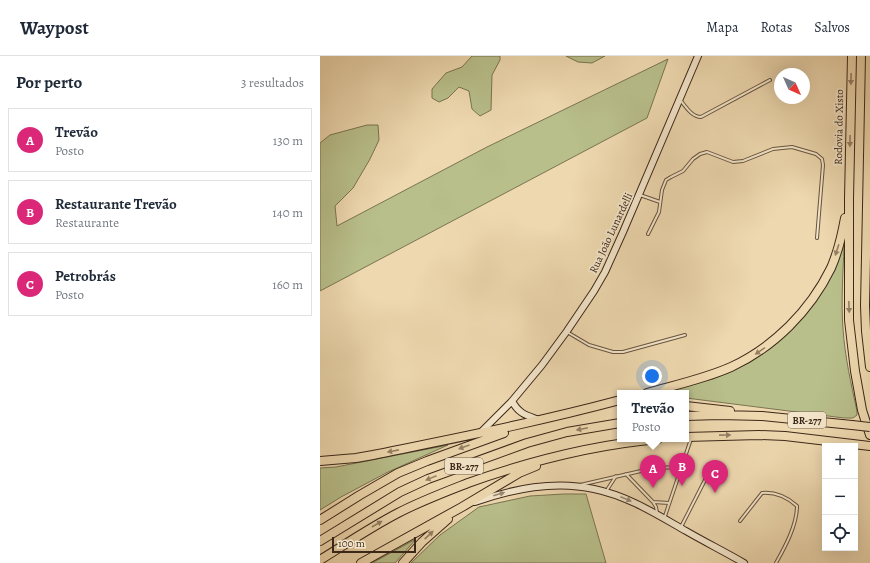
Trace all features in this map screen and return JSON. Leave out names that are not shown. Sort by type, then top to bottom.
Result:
[{"type":"highway","name":"Rodovia do Xisto","points":[[849,198],[852,56]]},
{"type":"highway","points":[[870,56],[866,252],[866,331],[870,368]]},
{"type":"highway","points":[[658,390],[698,379],[730,367],[748,358],[782,334],[811,301],[823,283],[831,267],[838,250],[849,198]]},
{"type":"highway","points":[[849,198],[848,296],[852,348],[861,404],[870,436]]},
{"type":"highway","points":[[866,252],[870,270]]},
{"type":"highway","points":[[320,461],[356,458],[480,433],[617,401]]},
{"type":"highway","points":[[587,409],[617,405]]},
{"type":"highway","points":[[689,406],[762,416]]},
{"type":"highway","name":"BR-277","points":[[689,416],[762,416],[870,427]]},
{"type":"highway","points":[[320,520],[360,494],[398,473],[471,444],[540,420]]},
{"type":"highway","name":"BR-277","points":[[320,541],[400,492],[428,479],[527,443],[567,432],[617,424]]},
{"type":"highway","name":"BR-277","points":[[689,436],[785,436],[870,446]]},
{"type":"highway","name":"BR-277","points":[[320,560],[376,525],[421,501],[531,462],[570,452],[630,442]]},
{"type":"highway","points":[[361,563],[526,470],[570,452]]},
{"type":"highway","points":[[402,563],[422,542],[462,507]]},
{"type":"street","name":"Rua João Lunardelli","points":[[480,433],[512,401],[542,365],[567,332],[605,272],[698,56]]},
{"type":"street","points":[[512,401],[515,407],[522,414],[540,420]]},
{"type":"street","points":[[462,507],[488,498],[537,486],[551,485],[593,488],[632,501],[744,563]]},
{"type":"lane","points":[[680,100],[692,114],[697,117],[701,117],[770,80]]},
{"type":"lane","points":[[648,234],[659,212],[662,190],[666,180],[683,171],[693,159],[700,154],[707,152],[734,162],[743,161],[773,149],[792,147],[816,154],[822,159],[823,164],[817,238]]},
{"type":"lane","points":[[639,195],[660,202]]},
{"type":"lane","points":[[567,332],[589,345],[614,352],[624,352],[685,335]]},
{"type":"lane","points":[[664,518],[681,467],[687,442]]},
{"type":"lane","points":[[576,486],[654,468],[681,467]]},
{"type":"lane","points":[[680,528],[706,478],[714,471],[724,467]]},
{"type":"lane","points":[[626,474],[653,502],[656,507],[657,514]]},
{"type":"lane","points":[[606,492],[616,476]]},
{"type":"lane","points":[[740,521],[762,493],[770,492],[779,494],[797,506],[797,512],[789,538],[776,563]]},
{"type":"lane","points":[[653,502],[669,503]]},
{"type":"green space","points":[[472,56],[500,56],[500,60],[492,75],[491,110],[480,116],[472,109],[469,91],[459,87],[448,98],[439,102],[432,98],[432,89],[446,73],[462,67]]},
{"type":"green space","points":[[566,56],[605,56],[592,63],[578,62]]},
{"type":"green space","points":[[668,59],[647,118],[320,291],[320,143],[330,135],[367,125],[378,125],[379,140],[370,159],[353,188],[335,206],[337,226],[487,147]]},
{"type":"green space","points":[[844,246],[842,298],[843,329],[850,381],[857,411],[857,415],[853,418],[689,398],[689,390],[667,390],[713,379],[733,371],[752,361],[771,348],[787,334],[833,270]]},
{"type":"green space","points":[[448,445],[386,473],[320,510],[320,468],[336,467]]},
{"type":"green space","points":[[586,494],[606,563],[411,563],[440,535],[479,507],[530,496]]},
{"type":"green space","points":[[416,539],[395,563],[372,563]]},
{"type":"place","name":"Restaurante Trevão","points":[[682,486]]},
{"type":"place","name":"Trevão","points":[[653,488]]},
{"type":"place","name":"Petrobrás","points":[[715,493]]}]
